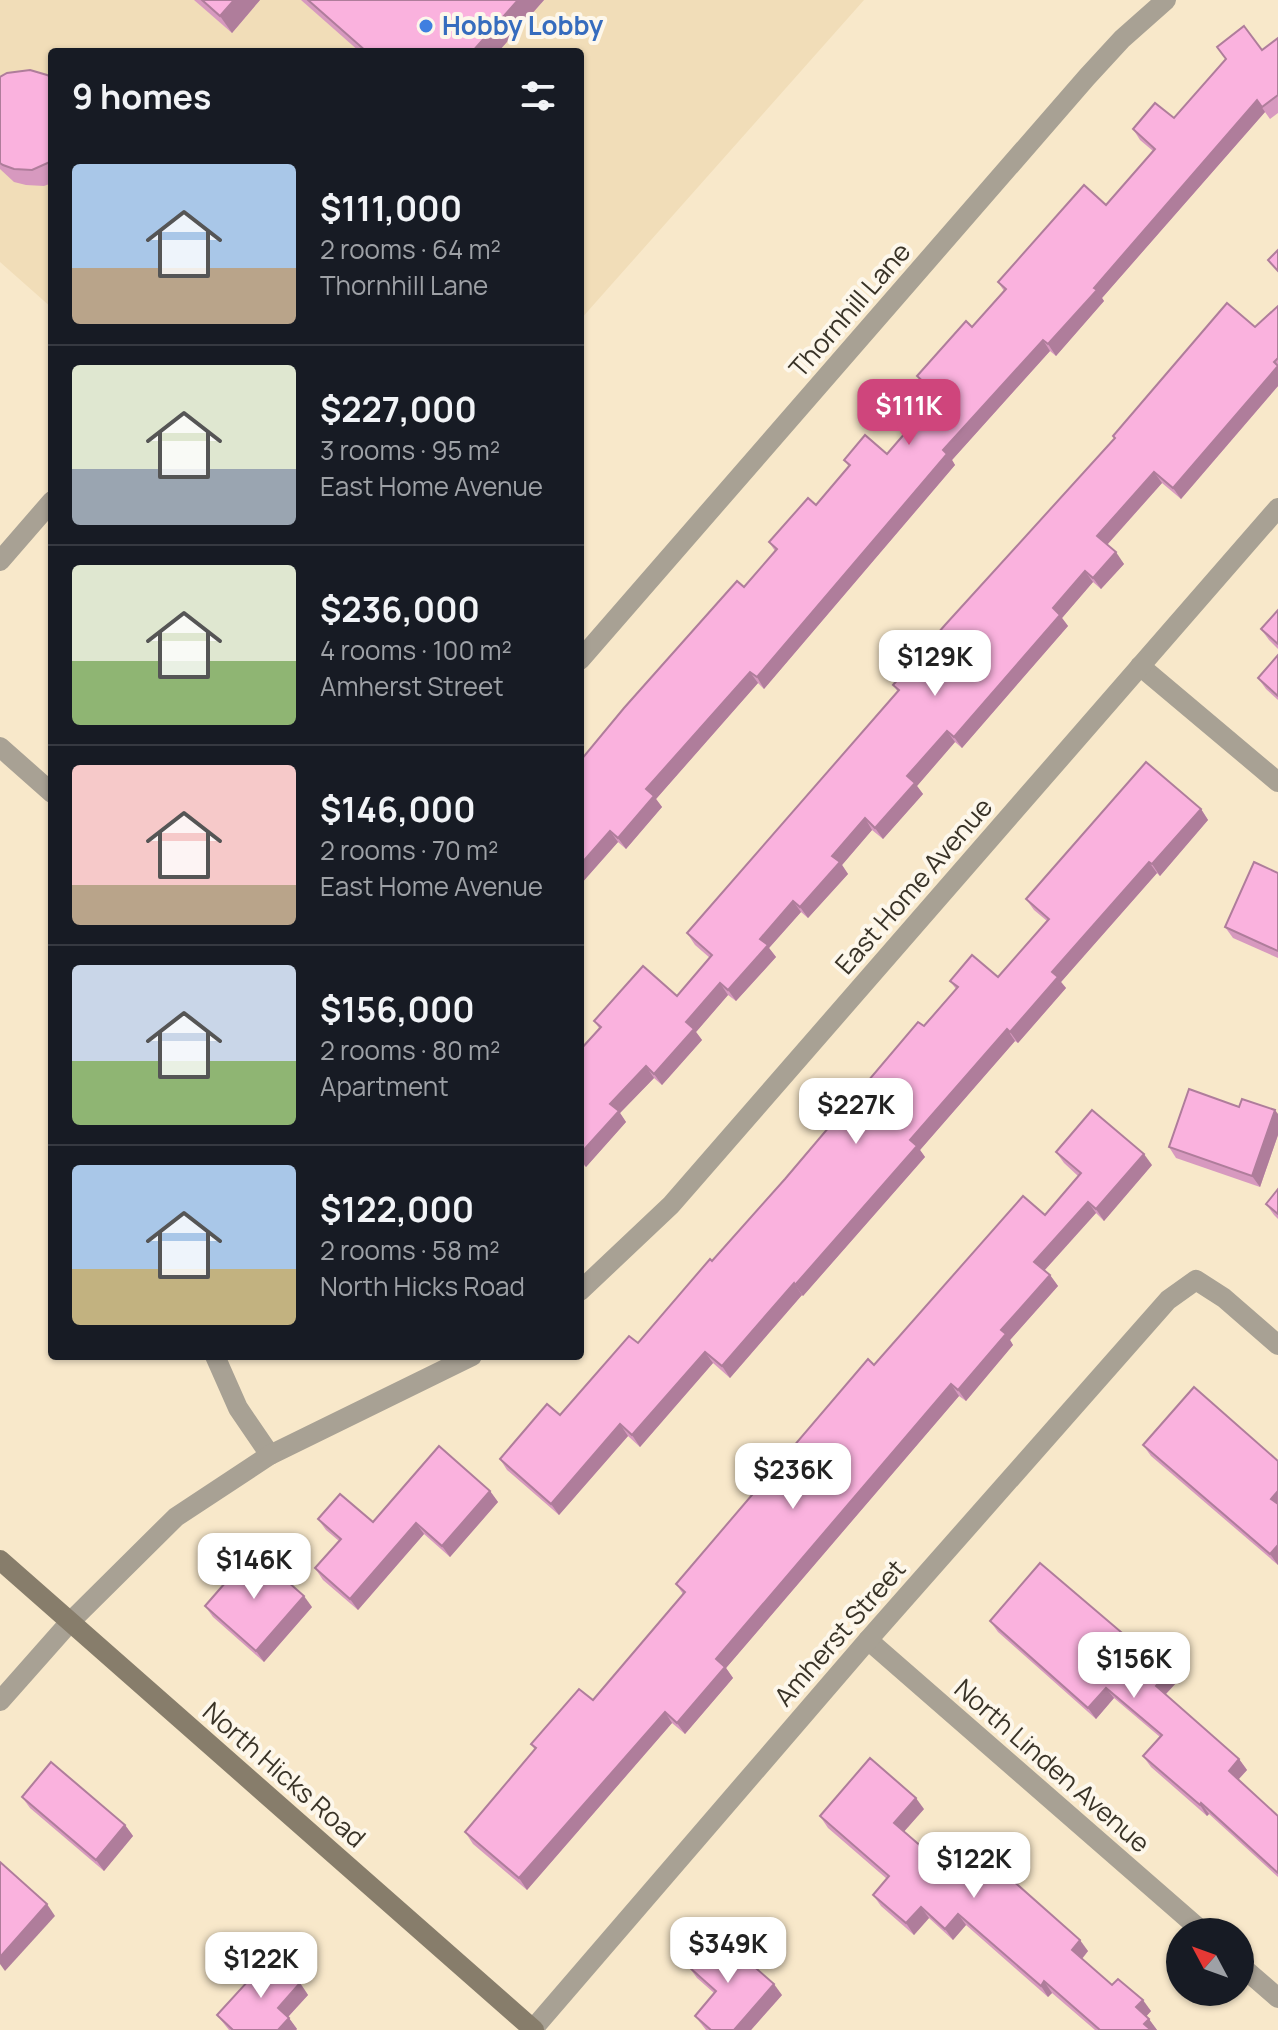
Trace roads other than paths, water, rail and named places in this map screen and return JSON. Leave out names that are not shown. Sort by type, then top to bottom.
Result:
[{"type":"main road","name":"North Hicks Road","points":[[0,1560],[534,2030]]},
{"type":"street","name":"Thornhill Lane","points":[[584,655],[1087,77],[1122,39],[1166,0]]},
{"type":"street","points":[[0,561],[48,506]]},
{"type":"street","name":"East Home Avenue","points":[[584,1287],[671,1205],[1278,508]]},
{"type":"street","points":[[1140,666],[1278,782]]},
{"type":"street","points":[[0,747],[48,789]]},
{"type":"street","name":"Amherst Street","points":[[534,2030],[868,1640],[1168,1300],[1196,1280],[1224,1298],[1278,1345]]},
{"type":"street","points":[[217,1360],[238,1408],[270,1455]]},
{"type":"street","points":[[0,1701],[70,1622],[176,1517],[270,1455],[464,1360]]},
{"type":"street","name":"North Linden Avenue","points":[[868,1640],[1187,1918]]},
{"type":"street","points":[[1254,1977],[1278,1998]]},
{"type":"place","name":"Hobby Lobby","points":[[426,26]]}]
